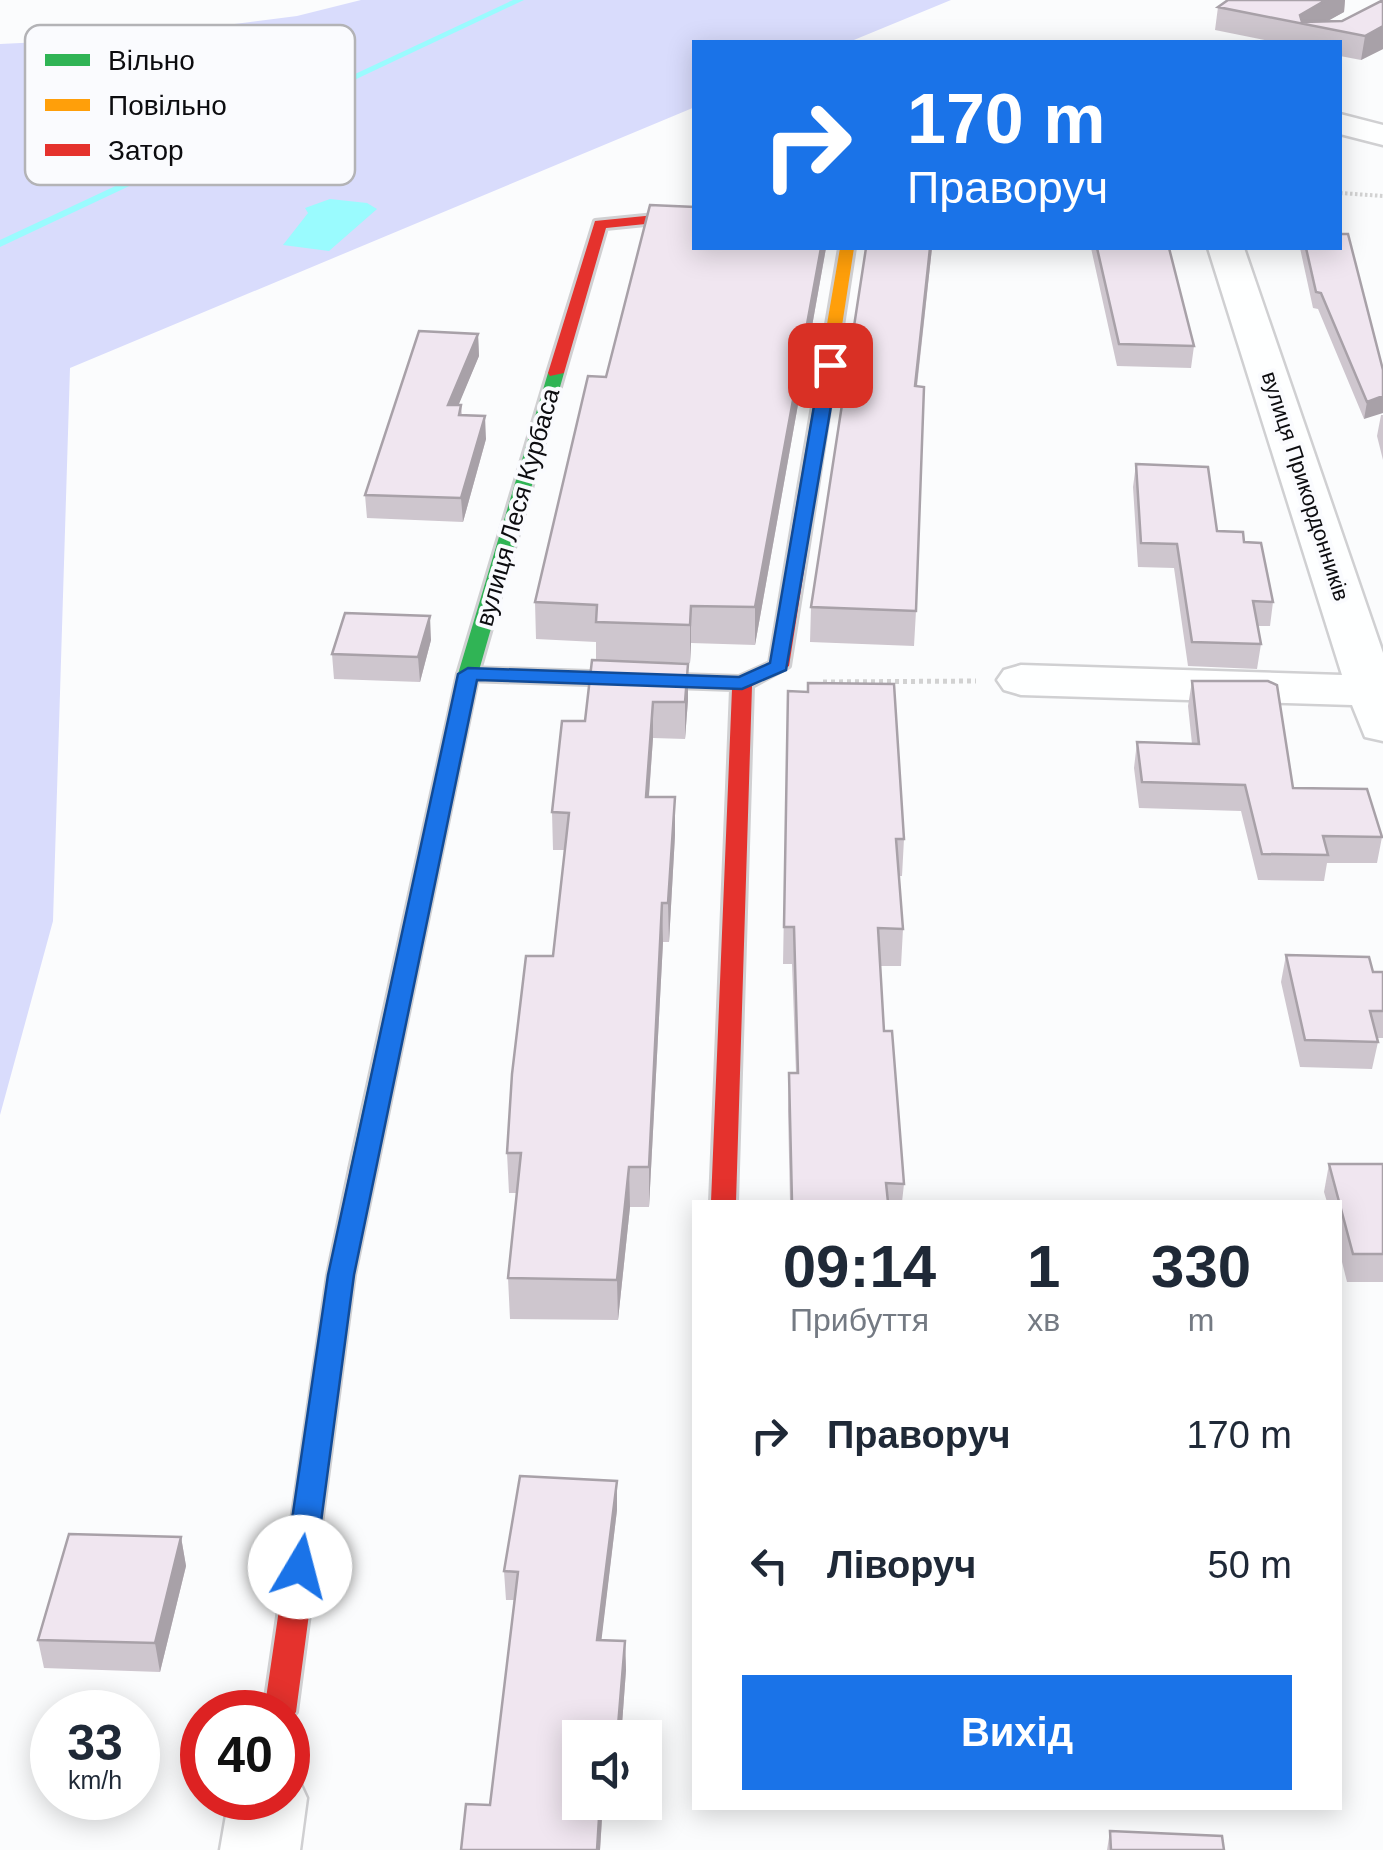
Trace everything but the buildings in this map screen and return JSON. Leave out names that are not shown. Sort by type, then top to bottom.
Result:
[{"type":"street","points":[[1342,125],[1383,135]]},
{"type":"street","name":"вулиця Леся Курбаса","points":[[283,1690],[341,1275],[468,674],[600,224],[692,216]]},
{"type":"street","points":[[468,674],[742,683],[779,666],[847,250]]},
{"type":"street","name":"вулиця Прикордонників","points":[[1227,250],[1378,709]]},
{"type":"street","points":[[1021,680],[1378,709]]},
{"type":"street","points":[[723,1200],[742,683]]},
{"type":"street","points":[[260,1850],[265,1820]]},
{"type":"path","points":[[1342,193],[1383,196]]},
{"type":"path","points":[[742,683],[1021,680]]},
{"type":"shaded area","points":[[361,0],[951,0],[854,40],[692,40],[692,108],[70,368],[53,921],[0,1115],[0,44],[25,43],[25,185],[355,185],[355,25],[227,25],[297,16]]},
{"type":"water","points":[[330,199],[367,203],[377,209],[329,251],[283,245],[308,213],[305,208]]},
{"type":"waterway","points":[[355,77],[520,0]]},
{"type":"waterway","points":[[0,244],[126,185]]},
{"type":"traffic: fast","points":[[363,1169],[468,674],[556,373]]},
{"type":"traffic: slow","points":[[807,494],[847,250]]},
{"type":"traffic: jam","points":[[556,373],[600,224],[692,215]]},
{"type":"traffic: jam","points":[[468,674],[742,683],[779,666],[807,494]]},
{"type":"traffic: jam","points":[[723,1200],[742,683]]},
{"type":"traffic: jam","points":[[283,1690],[341,1275],[363,1169]]},
{"type":"route","points":[[300,1567],[341,1275],[468,674],[742,683],[779,666],[830,365]]}]
